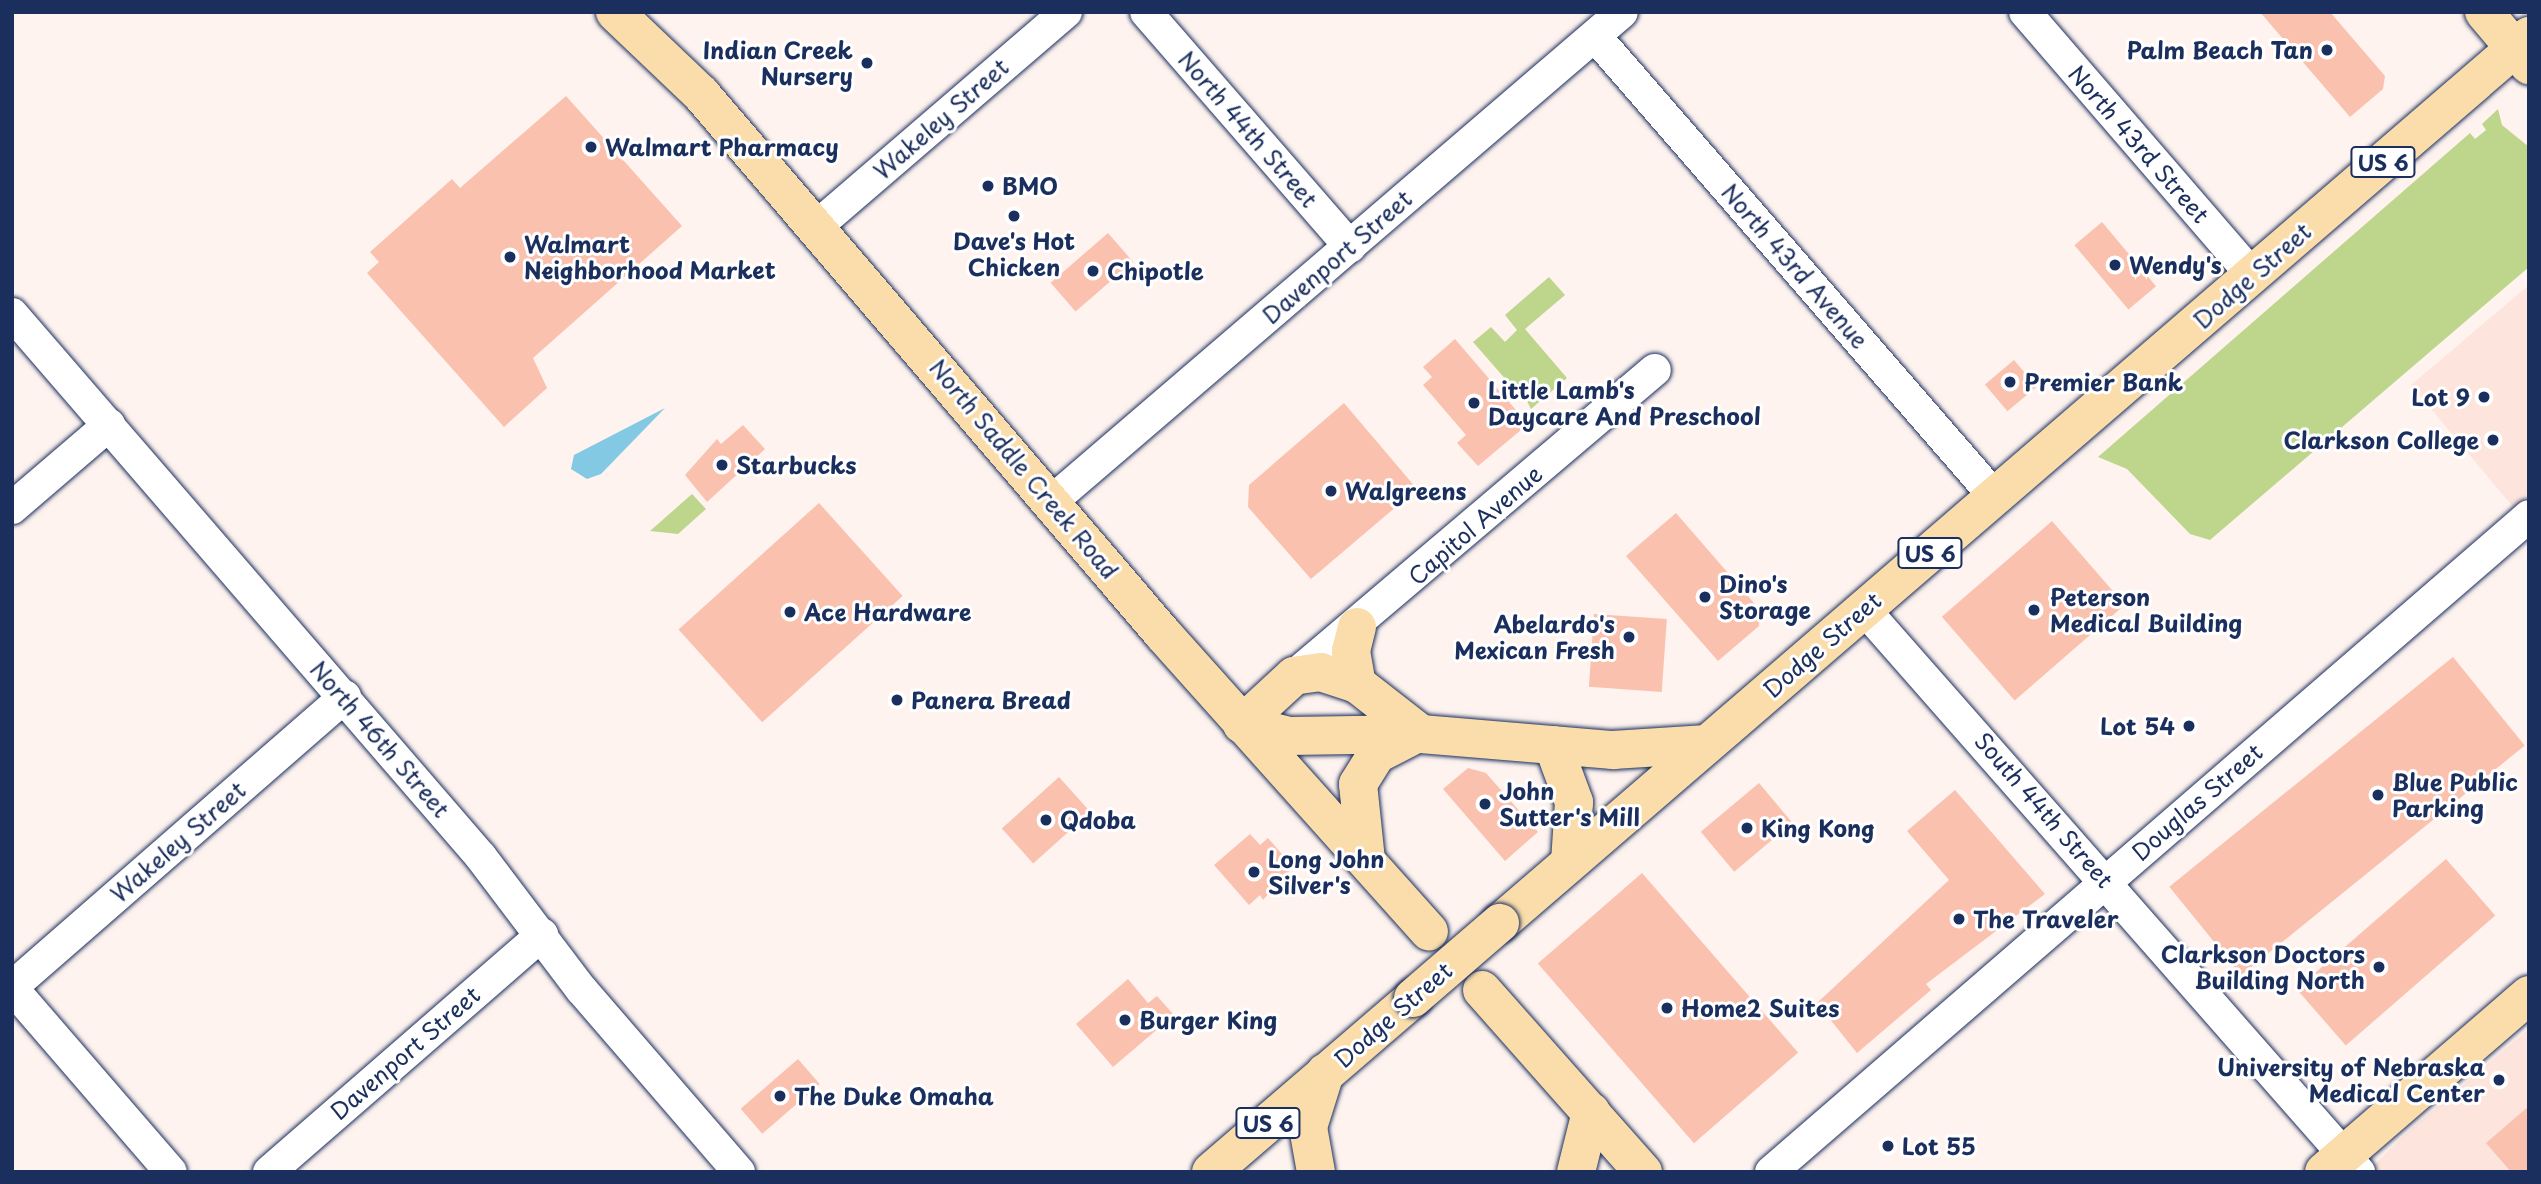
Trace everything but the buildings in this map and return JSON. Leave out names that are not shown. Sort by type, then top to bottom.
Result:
[{"type":"main road","name":"North Saddle Creek Road","points":[[615,12],[679,70],[1242,724],[1429,931]]},
{"type":"main road","points":[[2484,12],[2524,50]]},
{"type":"main road","name":"Dodge Street","points":[[1211,1172],[2252,275],[2524,50]]},
{"type":"main road","points":[[1357,626],[1351,650],[1357,684]]},
{"type":"main road","points":[[1242,724],[1294,676],[1328,673],[1357,684],[1421,734]]},
{"type":"main road","points":[[1242,724],[1289,736],[1421,734],[1639,751],[1707,744]]},
{"type":"main road","points":[[1366,860],[1355,808],[1362,774],[1387,746],[1421,734]]},
{"type":"main road","points":[[1553,745],[1574,802],[1570,862]]},
{"type":"main road","points":[[1482,990],[1643,1172]]},
{"type":"main road","points":[[2342,1166],[2529,995]]},
{"type":"main road","points":[[1316,1172],[1308,1127],[1325,1073]]},
{"type":"main road","points":[[1576,1172],[1591,1112]]},
{"type":"street","name":"Wakeley Street","points":[[816,226],[1066,12]]},
{"type":"street","name":"North 44th Street","points":[[1146,12],[1350,247]]},
{"type":"street","name":"Davenport Street","points":[[1051,502],[1622,12]]},
{"type":"street","name":"North 43rd Street","points":[[2025,12],[2252,275]]},
{"type":"street","name":"North 43rd Avenue","points":[[1595,36],[1995,497]]},
{"type":"street","name":"North 46th Street","points":[[12,314],[345,697],[731,1169]]},
{"type":"street","name":"Capitol Avenue","points":[[1294,676],[1322,647],[1357,626],[1655,370]]},
{"type":"street","points":[[12,508],[109,425]]},
{"type":"street","name":"Douglas Street","points":[[1771,1172],[2529,516]]},
{"type":"street","name":"South 44th Street","points":[[1864,609],[2106,881],[2342,1166]]},
{"type":"street","name":"Wakeley Street","points":[[12,988],[345,697]]},
{"type":"street","name":"Davenport Street","points":[[269,1172],[542,935]]},
{"type":"street","points":[[12,988],[171,1172]]},
{"type":"shaded area","name":"Clarkson College","points":[[2529,285],[2529,495],[2514,508],[2411,385]]},
{"type":"shaded area","name":"University of Nebraska Medical Center","points":[[2529,1029],[2529,1172],[2367,1172],[2409,1131]]},
{"type":"green space","points":[[2498,109],[2502,125],[2529,147],[2529,267],[2210,540],[2190,534],[2127,469],[2098,457],[2470,133],[2475,139],[2486,130],[2482,124]]},
{"type":"green space","points":[[1549,277],[1565,295],[1525,329],[1567,378],[1531,409],[1520,387],[1515,390],[1473,342],[1491,327],[1505,342],[1517,330],[1505,315]]},
{"type":"green space","points":[[692,494],[706,509],[678,534],[650,531]]},
{"type":"water","points":[[665,408],[601,474],[587,479],[571,469],[574,455]]},
{"type":"place","name":"Palm Beach Tan","points":[[2327,50]]},
{"type":"place","name":"Indian Creek Nursery","points":[[867,63]]},
{"type":"place","name":"Walmart Pharmacy","points":[[591,147]]},
{"type":"place","name":"BMO","points":[[988,186]]},
{"type":"place","name":"Dave's Hot Chicken","points":[[1014,216]]},
{"type":"place","name":"Walmart Neighborhood Market","points":[[510,257]]},
{"type":"place","name":"Wendy's","points":[[2115,265]]},
{"type":"place","name":"Chipotle","points":[[1093,271]]},
{"type":"place","name":"Premier Bank","points":[[2010,382]]},
{"type":"place","name":"Lot 9","points":[[2484,397]]},
{"type":"place","name":"Little Lamb's Daycare And Preschool","points":[[1474,403]]},
{"type":"place","name":"Clarkson College","points":[[2493,440]]},
{"type":"place","name":"Starbucks","points":[[722,465]]},
{"type":"place","name":"Walgreens","points":[[1331,491]]},
{"type":"place","name":"Dino's Storage","points":[[1705,597]]},
{"type":"place","name":"Peterson Medical Building","points":[[2034,610]]},
{"type":"place","name":"Ace Hardware","points":[[790,612]]},
{"type":"place","name":"Abelardo's Mexican Fresh","points":[[1629,637]]},
{"type":"place","name":"Panera Bread","points":[[897,700]]},
{"type":"place","name":"Lot 54","points":[[2189,726]]},
{"type":"place","name":"Blue Public Parking","points":[[2378,795]]},
{"type":"place","name":"John Sutter's Mill","points":[[1485,804]]},
{"type":"place","name":"Qdoba","points":[[1046,820]]},
{"type":"place","name":"King Kong","points":[[1747,828]]},
{"type":"place","name":"Long John Silver's","points":[[1254,872]]},
{"type":"place","name":"The Traveler","points":[[1959,919]]},
{"type":"place","name":"Clarkson Doctors Building North","points":[[2379,967]]},
{"type":"place","name":"Home2 Suites","points":[[1667,1008]]},
{"type":"place","name":"Burger King","points":[[1125,1020]]},
{"type":"place","name":"University of Nebraska Medical Center","points":[[2499,1080]]},
{"type":"place","name":"The Duke Omaha","points":[[780,1096]]},
{"type":"place","name":"Lot 55","points":[[1888,1146]]}]
